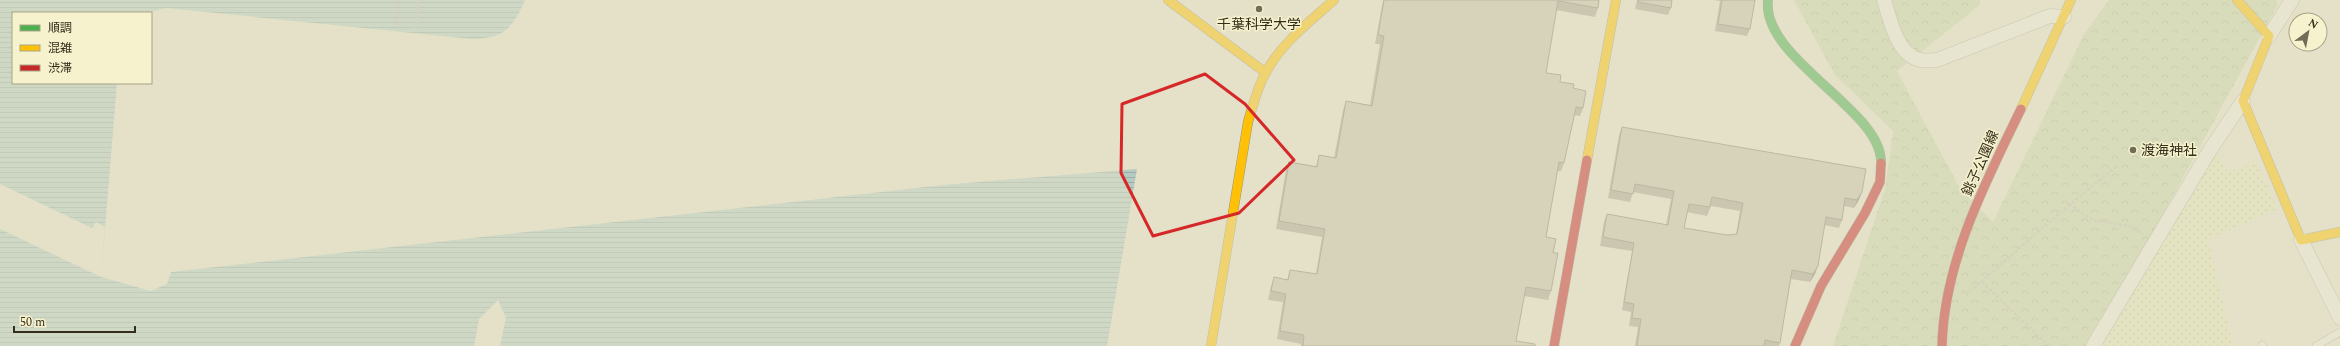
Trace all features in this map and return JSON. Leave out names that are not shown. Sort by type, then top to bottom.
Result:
[{"type":"street","points":[[1168,0],[1266,73]]},
{"type":"street","points":[[1211,346],[1248,122],[1266,73],[1292,38],[1334,0]]},
{"type":"street","points":[[1554,346],[1616,0]]},
{"type":"street","points":[[1768,0],[1767,8],[1778,34],[1806,69],[1867,127],[1881,155],[1880,182],[1865,214],[1821,286],[1802,326],[1795,346]]},
{"type":"street","points":[[1884,0],[1899,41],[1908,52],[1920,60],[1937,60],[2050,16],[2064,17]]},
{"type":"street","name":"銚子公園線","points":[[1942,346],[1942,327],[1948,294],[1960,247],[1982,190],[2071,0]]},
{"type":"street","points":[[2237,0],[2269,36]]},
{"type":"street","points":[[2093,346],[2210,150],[2243,100],[2269,36],[2292,0]]},
{"type":"street","points":[[2243,100],[2301,240],[2340,318]]},
{"type":"street","points":[[2301,240],[2340,232]]},
{"type":"lane","points":[[2316,346],[2340,332]]},
{"type":"path","points":[[396,26],[399,0]]},
{"type":"path","points":[[415,29],[419,0]]},
{"type":"path","points":[[1948,294],[1966,295],[2069,204],[2118,165]]},
{"type":"path","points":[[2069,204],[2093,220],[2129,226],[2155,242]]},
{"type":"path","points":[[1982,282],[2049,346]]},
{"type":"highlighted area","points":[[1205,74],[1245,104],[1294,160],[1239,213],[1153,236],[1121,173],[1122,104]]},
{"type":"green space","points":[[1794,0],[1980,0],[1980,5],[1897,71],[1959,187],[1993,222],[2084,34],[2109,0],[2276,0],[2278,4],[2091,346],[1833,346],[1885,189],[1893,131],[1835,75]]},
{"type":"green space","points":[[2217,153],[2227,173],[2255,162],[2278,209],[2208,239],[2233,346],[2099,346]]},
{"type":"shaded area","points":[[0,0],[525,0],[516,18],[506,30],[492,37],[472,39],[166,8],[151,12],[12,12],[12,84],[117,84],[101,277],[151,291],[167,284],[171,272],[943,185],[1137,169],[1107,346],[0,346]]},
{"type":"pier","points":[[0,184],[92,228],[96,222],[105,227],[101,277],[0,229]]},
{"type":"pier","points":[[498,300],[506,318],[500,346],[474,346],[479,319]]},
{"type":"building","points":[[1384,0],[1599,0],[1598,8],[1558,1],[1546,73],[1561,75],[1560,82],[1574,84],[1573,88],[1586,91],[1583,108],[1576,107],[1564,163],[1559,162],[1546,237],[1556,239],[1553,253],[1558,253],[1551,291],[1526,287],[1516,341],[1535,344],[1535,346],[1303,346],[1304,335],[1280,331],[1286,294],[1271,291],[1274,277],[1288,280],[1290,270],[1317,274],[1325,229],[1279,221],[1289,162],[1317,167],[1319,155],[1336,158],[1346,101],[1372,106],[1384,36],[1378,35]]},
{"type":"building","points":[[1638,0],[1672,0],[1671,8],[1638,2]]},
{"type":"building","points":[[1722,0],[1755,0],[1750,29],[1718,24]]},
{"type":"building","points":[[1622,127],[1866,169],[1862,192],[1857,200],[1845,198],[1842,220],[1826,217],[1818,266],[1813,274],[1792,270],[1780,343],[1765,340],[1764,346],[1637,346],[1641,319],[1632,318],[1634,304],[1624,302],[1634,243],[1603,237],[1607,214],[1668,225],[1674,191],[1635,184],[1633,194],[1611,190]],"holes":[[[1712,197],[1743,203],[1737,234],[1727,235],[1684,228],[1689,204],[1710,207]]]},
{"type":"traffic: fast","points":[[1768,0],[1771,22],[1783,43],[1801,64],[1863,123],[1876,143],[1881,163]]},
{"type":"traffic: slow","points":[[1168,0],[1266,73]]},
{"type":"traffic: slow","points":[[1211,346],[1248,122],[1258,90],[1272,61],[1288,42],[1334,0]]},
{"type":"traffic: slow","points":[[1587,160],[1616,0]]},
{"type":"traffic: slow","points":[[2021,109],[2071,0]]},
{"type":"traffic: slow","points":[[2237,0],[2269,36],[2243,101],[2301,240],[2340,232]]},
{"type":"traffic: jam","points":[[1942,346],[1944,315],[1958,254],[1981,194],[2021,109]]},
{"type":"traffic: jam","points":[[1554,346],[1587,160]]},
{"type":"traffic: jam","points":[[1795,346],[1821,286],[1865,213],[1880,182],[1881,163]]},
{"type":"place","name":"千葉科学大学","points":[[1259,9]]},
{"type":"place","name":"渡海神社","points":[[2133,150]]}]
